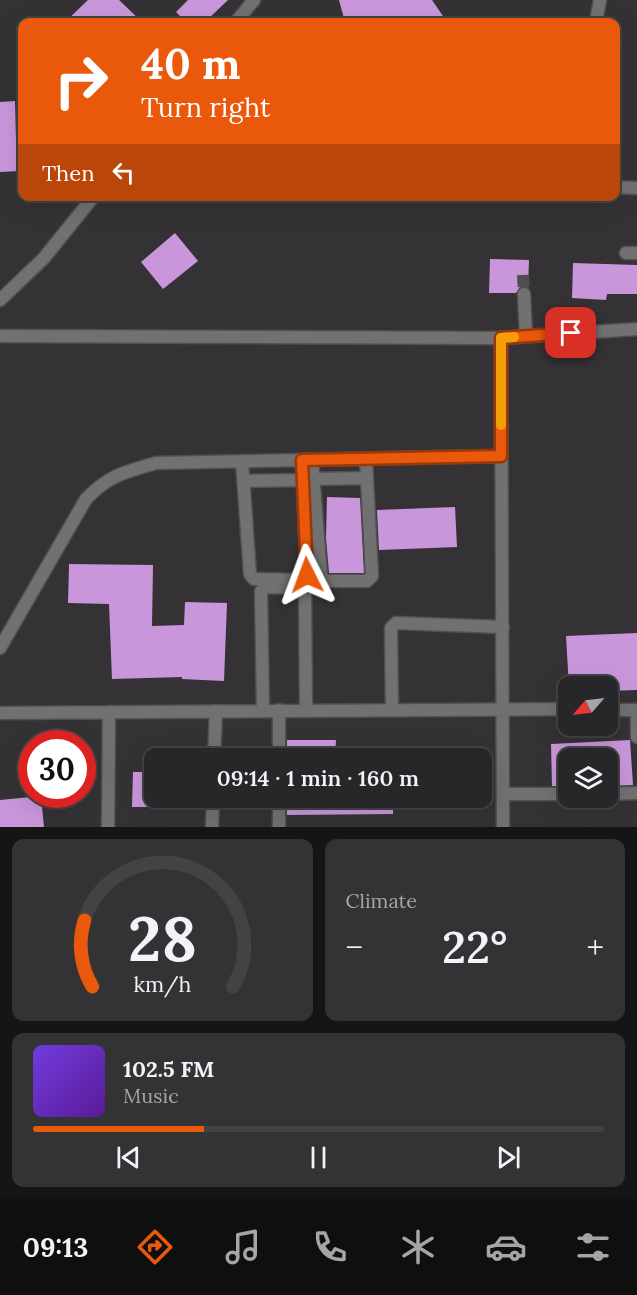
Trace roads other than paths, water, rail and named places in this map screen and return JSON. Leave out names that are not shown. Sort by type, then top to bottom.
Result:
[{"type":"street","points":[[239,18],[254,0]]},
{"type":"street","points":[[597,18],[600,0]]},
{"type":"street","points":[[620,187],[637,188]]},
{"type":"street","points":[[0,300],[44,258],[90,201]]},
{"type":"street","points":[[525,294],[526,336]]},
{"type":"street","points":[[0,336],[501,338],[637,329]]},
{"type":"street","points":[[501,338],[503,827]]},
{"type":"street","points":[[0,648],[86,499],[102,483],[124,472],[156,463],[501,456]]},
{"type":"street","points":[[308,479],[321,576],[325,581],[367,580],[372,576],[366,459]]},
{"type":"street","points":[[242,461],[250,574],[254,579],[302,580],[307,575],[307,460]]},
{"type":"street","points":[[244,481],[367,478]]},
{"type":"street","points":[[263,710],[261,591],[265,587],[301,588],[305,591],[306,710]]},
{"type":"street","points":[[392,710],[391,628],[396,623],[503,627]]},
{"type":"street","points":[[0,712],[558,709]]},
{"type":"street","points":[[279,710],[279,748]]},
{"type":"street","points":[[618,710],[637,710],[637,737]]},
{"type":"street","points":[[214,748],[216,711]]},
{"type":"street","points":[[108,712],[108,827]]},
{"type":"street","points":[[618,794],[637,793]]},
{"type":"street","points":[[503,794],[558,794]]},
{"type":"street","points":[[212,827],[213,808]]},
{"type":"street","points":[[279,808],[279,827]]},
{"type":"tunnel","points":[[523,275],[524,294]]}]
